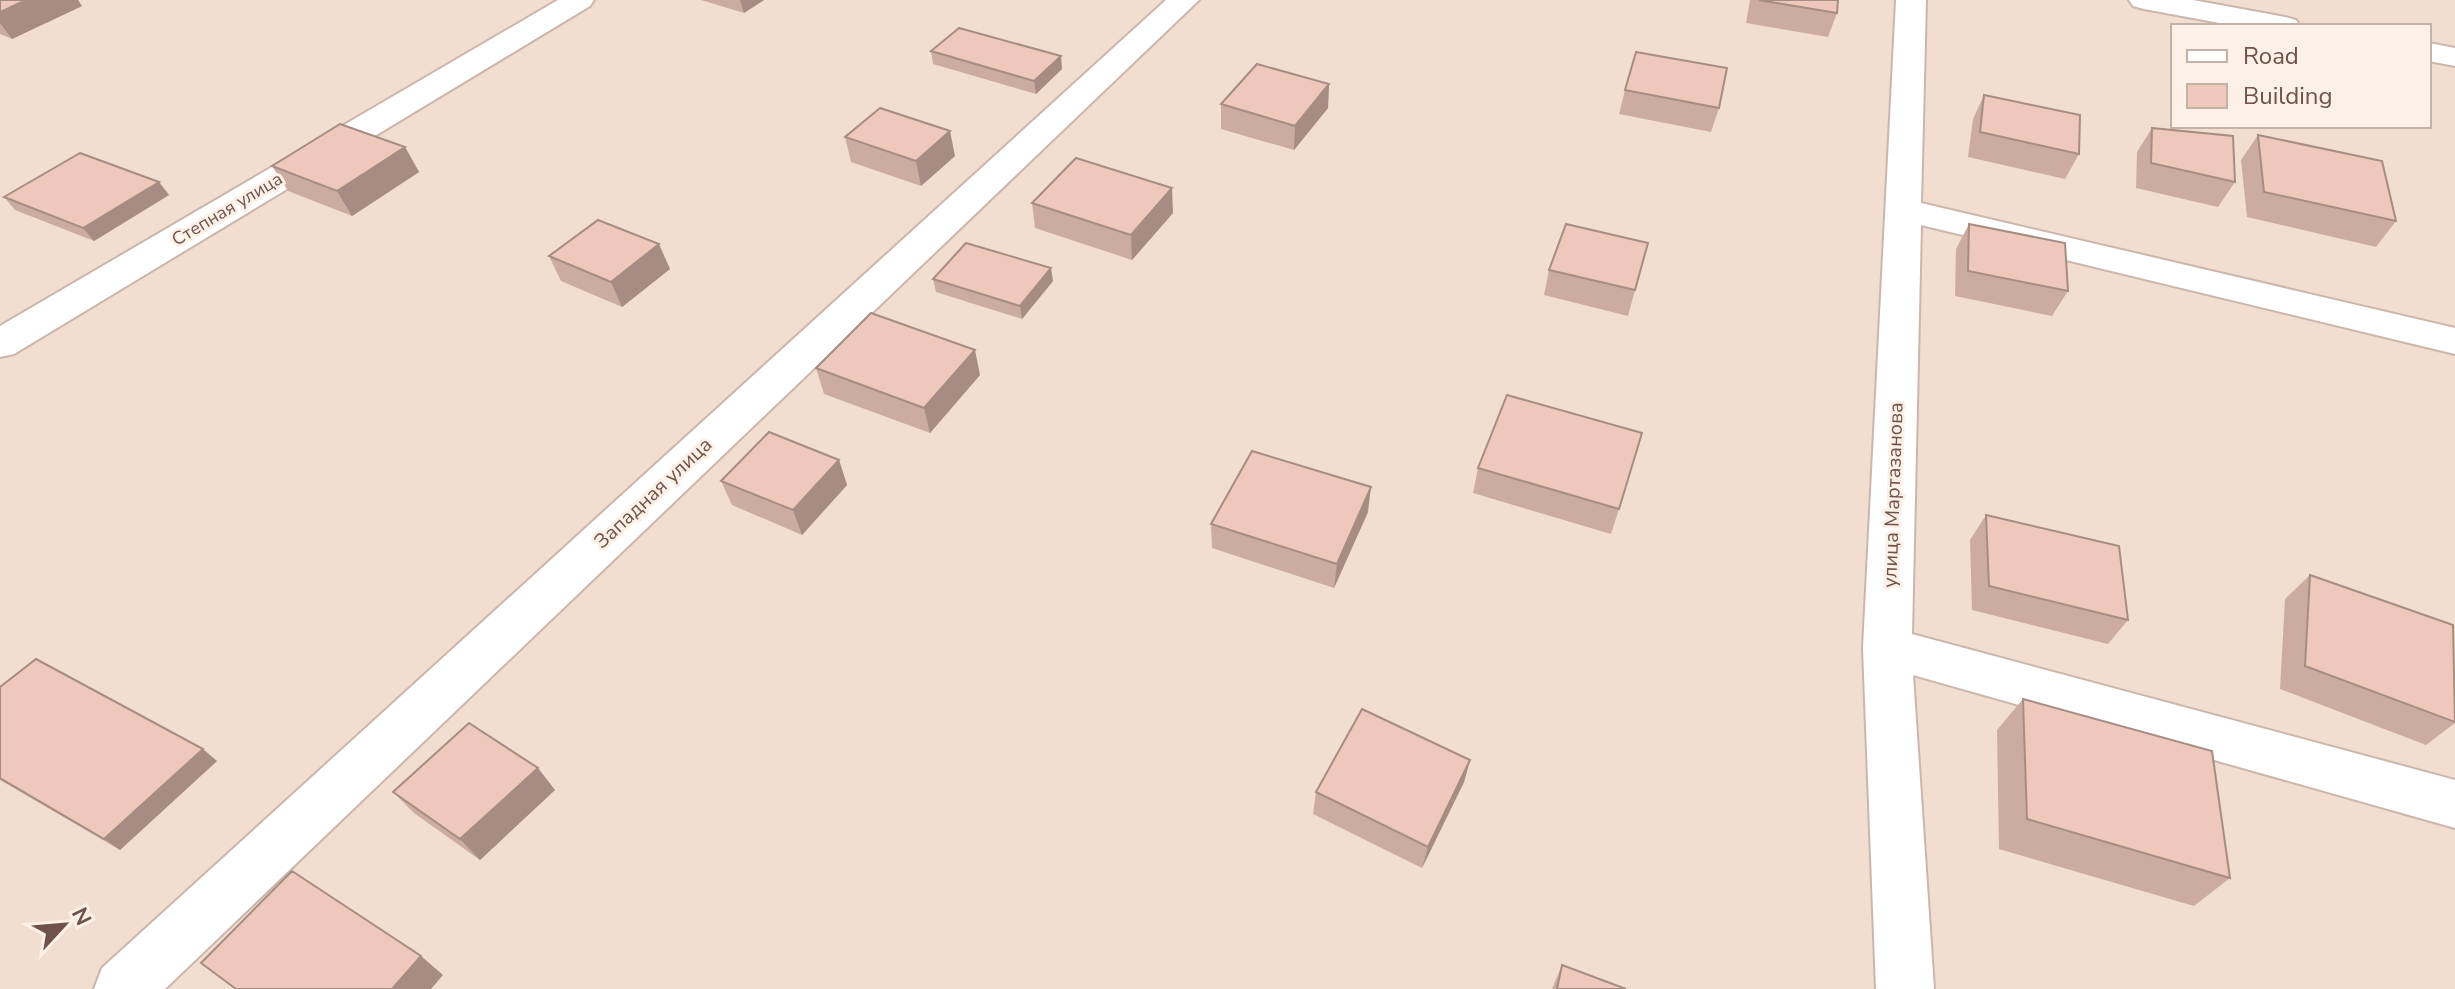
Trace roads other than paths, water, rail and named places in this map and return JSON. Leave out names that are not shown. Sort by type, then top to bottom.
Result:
[{"type":"street","name":"Степная улица","points":[[0,344],[579,0]]},
{"type":"street","name":"Западная улица","points":[[123,989],[1018,151],[1184,0]]},
{"type":"street","name":"улица Мартазанова","points":[[1905,989],[1887,648],[1911,0]]},
{"type":"street","points":[[2144,0],[2274,24]]},
{"type":"street","points":[[2431,52],[2455,57]]},
{"type":"street","points":[[1903,210],[2455,341]]},
{"type":"street","points":[[1887,648],[2455,804]]}]
